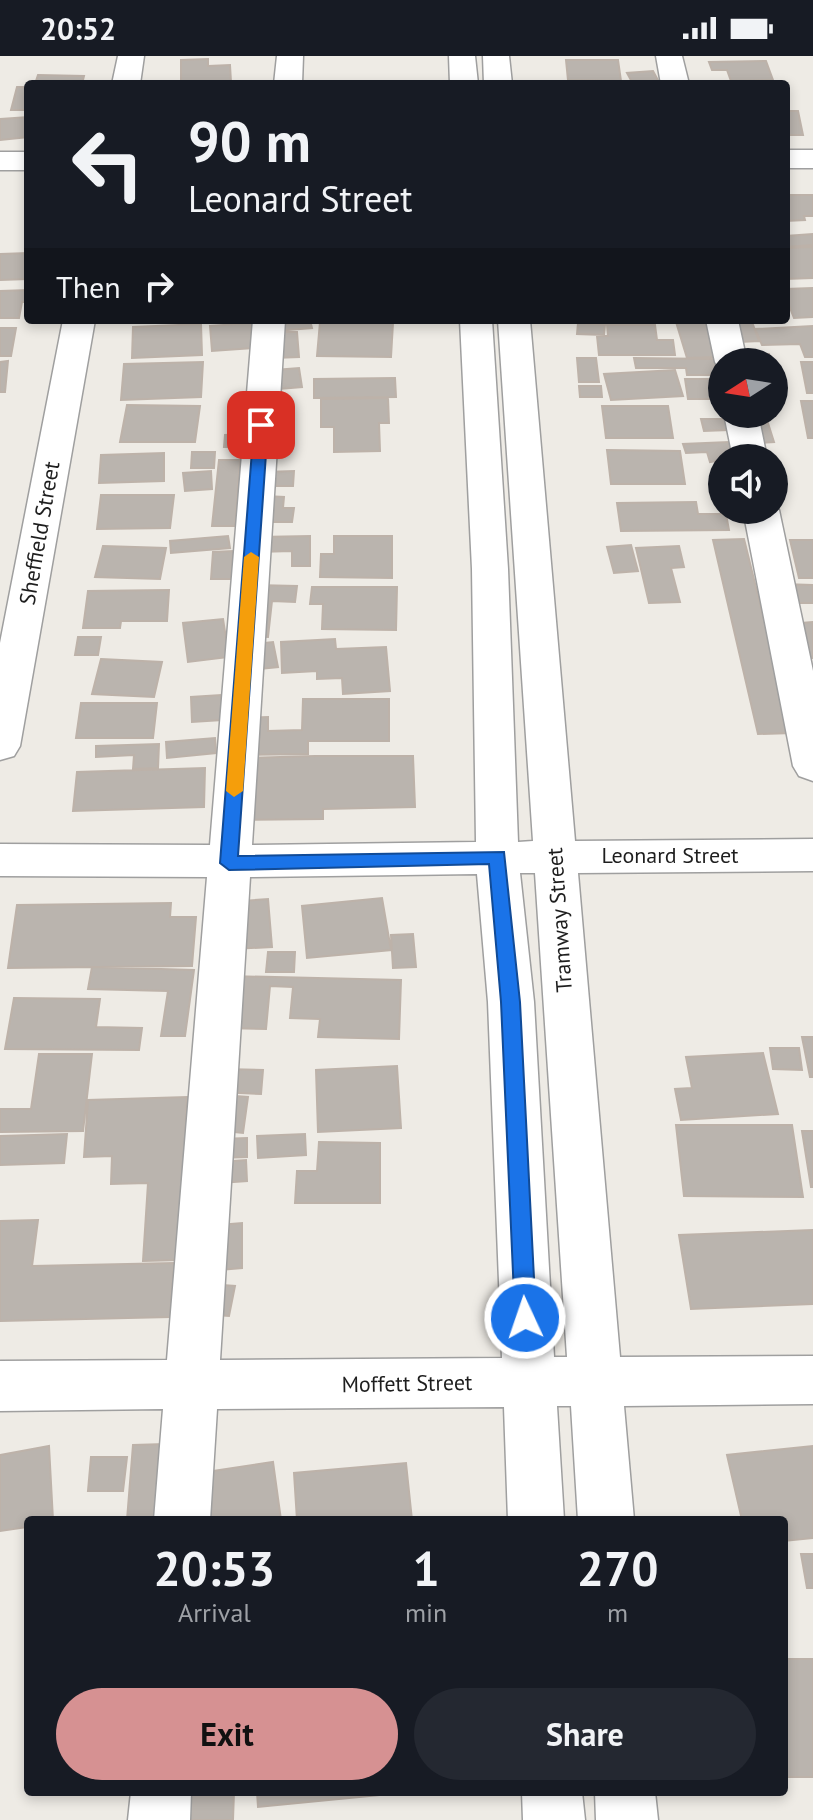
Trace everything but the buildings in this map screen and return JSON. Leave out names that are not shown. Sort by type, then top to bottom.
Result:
[{"type":"street","points":[[127,80],[131,56]]},
{"type":"street","points":[[288,80],[290,56]]},
{"type":"street","points":[[462,56],[464,80]]},
{"type":"street","points":[[496,56],[498,80]]},
{"type":"street","points":[[669,56],[674,80]]},
{"type":"street","points":[[790,159],[813,159]]},
{"type":"street","points":[[0,161],[24,161]]},
{"type":"street","name":"Sheffield Street","points":[[0,746],[78,324]]},
{"type":"street","points":[[182,1516],[269,324]]},
{"type":"street","points":[[723,324],[728,348]]},
{"type":"street","name":"Tramway Street","points":[[496,334],[490,569],[497,857],[511,1002],[536,1516]]},
{"type":"street","name":"Tramway Street","points":[[496,334],[533,570],[606,1516]]},
{"type":"street","points":[[764,524],[813,766]]},
{"type":"street","points":[[490,569],[533,570]]},
{"type":"street","name":"Leonard Street","points":[[0,860],[229,863],[554,855],[813,855]]},
{"type":"street","name":"Moffett Street","points":[[0,1386],[813,1380]]},
{"type":"street","points":[[159,1820],[161,1796]]},
{"type":"street","points":[[552,1796],[554,1820]]},
{"type":"street","points":[[625,1796],[627,1820]]},
{"type":"slow traffic","points":[[234,791],[251,557]]},
{"type":"route","points":[[261,425],[229,863],[497,857],[511,1002],[525,1318]]}]
